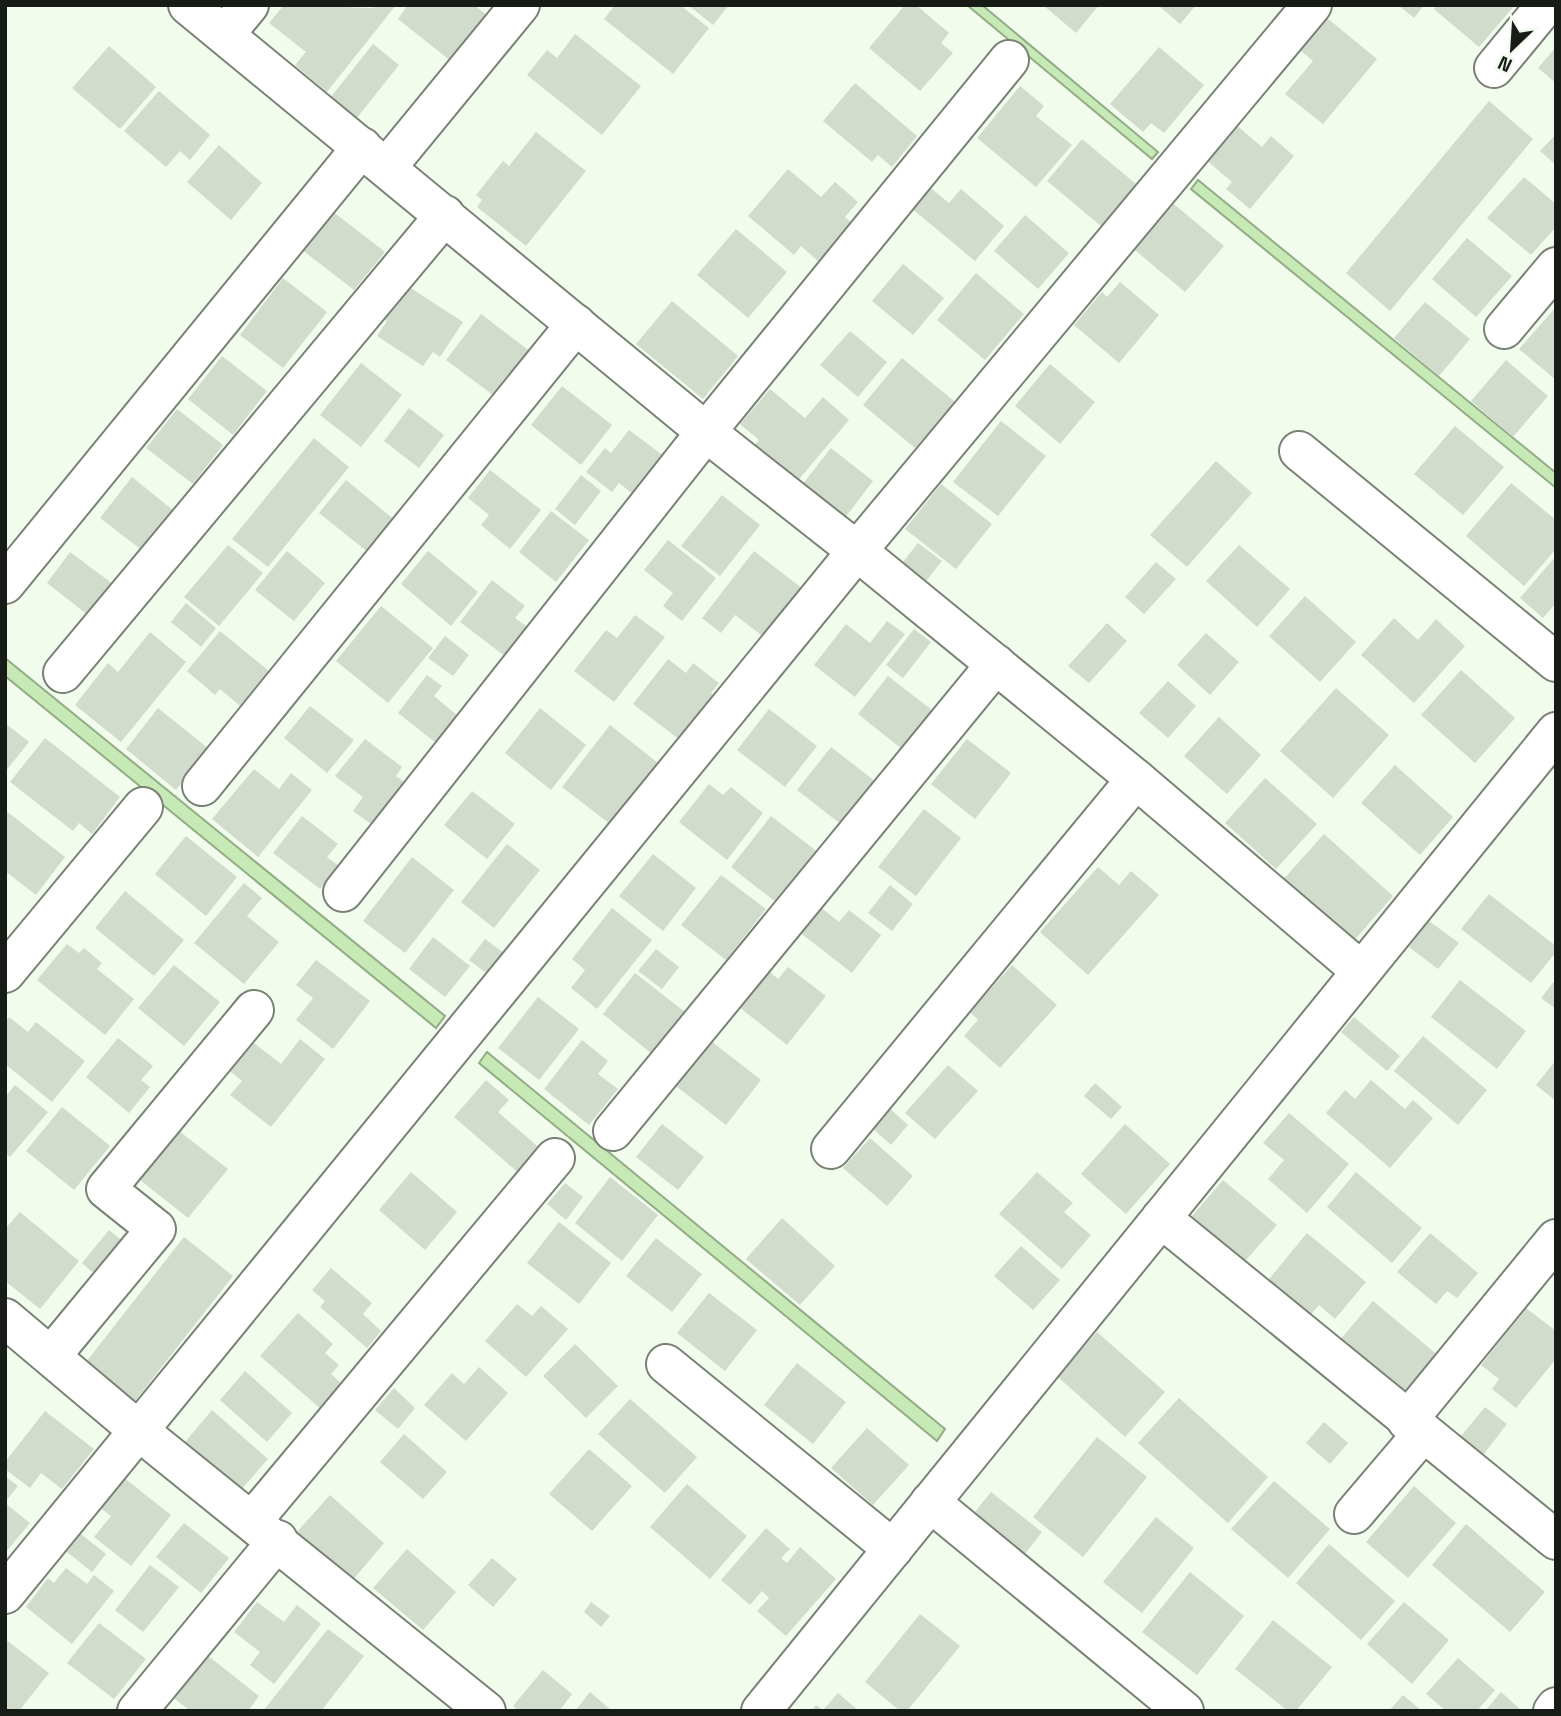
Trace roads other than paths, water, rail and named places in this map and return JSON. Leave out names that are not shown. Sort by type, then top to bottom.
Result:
[{"type":"street","points":[[188,5],[706,432],[857,551],[1136,779],[1360,970]]},
{"type":"street","points":[[225,34],[249,5]]},
{"type":"street","points":[[5,584],[374,157],[520,5]]},
{"type":"street","points":[[5,1594],[857,551],[1312,5]]},
{"type":"street","points":[[1494,68],[1546,5]]},
{"type":"street","points":[[343,892],[706,432],[1009,60]]},
{"type":"street","points":[[63,673],[444,215]]},
{"type":"street","points":[[1504,329],[1556,267]]},
{"type":"street","points":[[202,786],[576,324]]},
{"type":"street","points":[[1299,451],[1556,662]]},
{"type":"street","points":[[613,1131],[996,664]]},
{"type":"street","points":[[761,1711],[1360,970],[1556,732]]},
{"type":"street","points":[[831,1149],[1136,779]]},
{"type":"street","points":[[5,973],[143,807]]},
{"type":"street","points":[[51,1356],[156,1229],[106,1189],[254,1010]]},
{"type":"street","points":[[137,1711],[265,1530],[555,1158]]},
{"type":"street","points":[[1161,1218],[1415,1428],[1556,1540]]},
{"type":"street","points":[[1354,1514],[1556,1240]]},
{"type":"street","points":[[7,1322],[486,1711]]},
{"type":"street","points":[[666,1364],[892,1549]]},
{"type":"street","points":[[930,1502],[1184,1711]]}]
